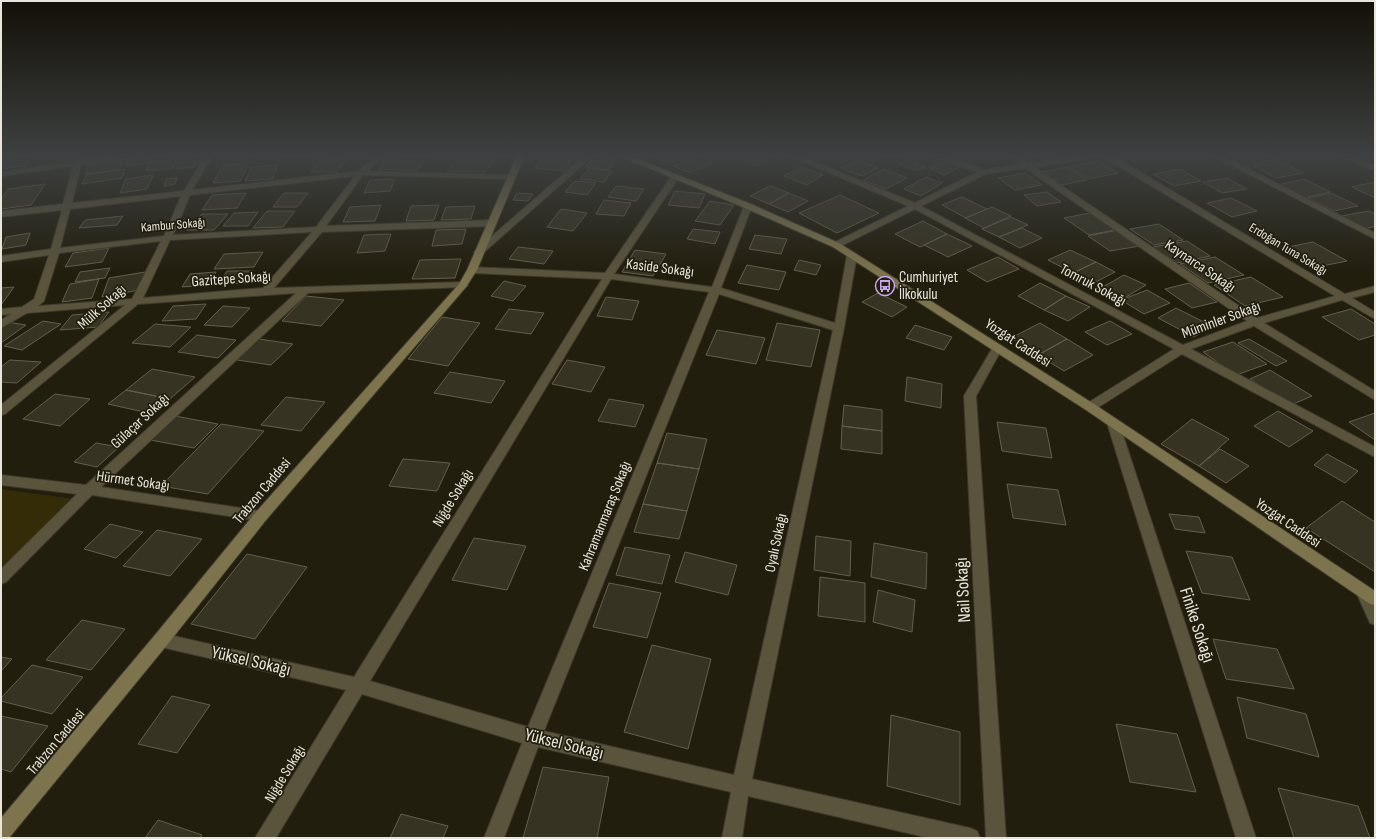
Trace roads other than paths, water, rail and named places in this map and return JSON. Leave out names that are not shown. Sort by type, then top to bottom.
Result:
[{"type":"street","points":[[1,325],[39,301],[55,251],[70,194]]},
{"type":"street","points":[[1,214],[169,194]]},
{"type":"street","name":"Mülk Sokağı","points":[[1,411],[136,301],[167,238],[186,194]]},
{"type":"street","points":[[266,291],[319,229],[345,194]]},
{"type":"street","name":"Trabzon Caddesi","points":[[1,833],[161,640],[261,516],[463,285],[472,270],[505,194]]},
{"type":"street","points":[[479,252],[545,194]]},
{"type":"street","name":"Niğde Sokağı","points":[[265,838],[608,276],[663,194]]},
{"type":"street","name":"Yozgat Caddesi","points":[[718,194],[836,244],[1090,407],[1369,595]]},
{"type":"street","name":"Tomruk Sokağı","points":[[886,194],[915,206],[1375,453]]},
{"type":"street","points":[[836,244],[939,194]]},
{"type":"street","name":"Kaynarca Sokağı","points":[[1069,194],[1255,322],[1375,396]]},
{"type":"street","name":"Erdoğan Tuna Sokağı","points":[[1171,194],[1375,316]]},
{"type":"street","points":[[1292,194],[1375,236]]},
{"type":"street","name":"Kahramanmaraş Sokağı","points":[[494,838],[532,737],[716,290],[748,206]]},
{"type":"street","name":"Kambur Sokağı","points":[[1,259],[167,238],[319,229],[492,223]]},
{"type":"street","name":"Oyalı Sokağı","points":[[732,838],[741,786],[839,328],[852,255]]},
{"type":"street","name":"Kaside Sokağı","points":[[472,270],[608,276],[716,290],[839,328]]},
{"type":"street","name":"Gazitepe Sokağı","points":[[1,312],[266,291],[463,285]]},
{"type":"street","name":"Müminler Sokağı","points":[[1090,407],[1182,350],[1255,322],[1343,297],[1375,290]]},
{"type":"street","name":"Gülaçar Sokağı","points":[[1,578],[89,490],[304,291]]},
{"type":"street","name":"Nail Sokağı","points":[[996,838],[970,396],[998,347]]},
{"type":"street","name":"Finike Sokağı","points":[[1113,423],[1246,838]]},
{"type":"street","name":"Hürmet Sokağı","points":[[1,480],[89,490],[261,516]]},
{"type":"street","points":[[1369,595],[1375,618]]},
{"type":"street","name":"Yüksel Sokağı","points":[[161,640],[358,685],[532,737],[970,838]]},
{"type":"place","name":"Cumhuriyet İlkokulu","points":[[885,286]]}]
